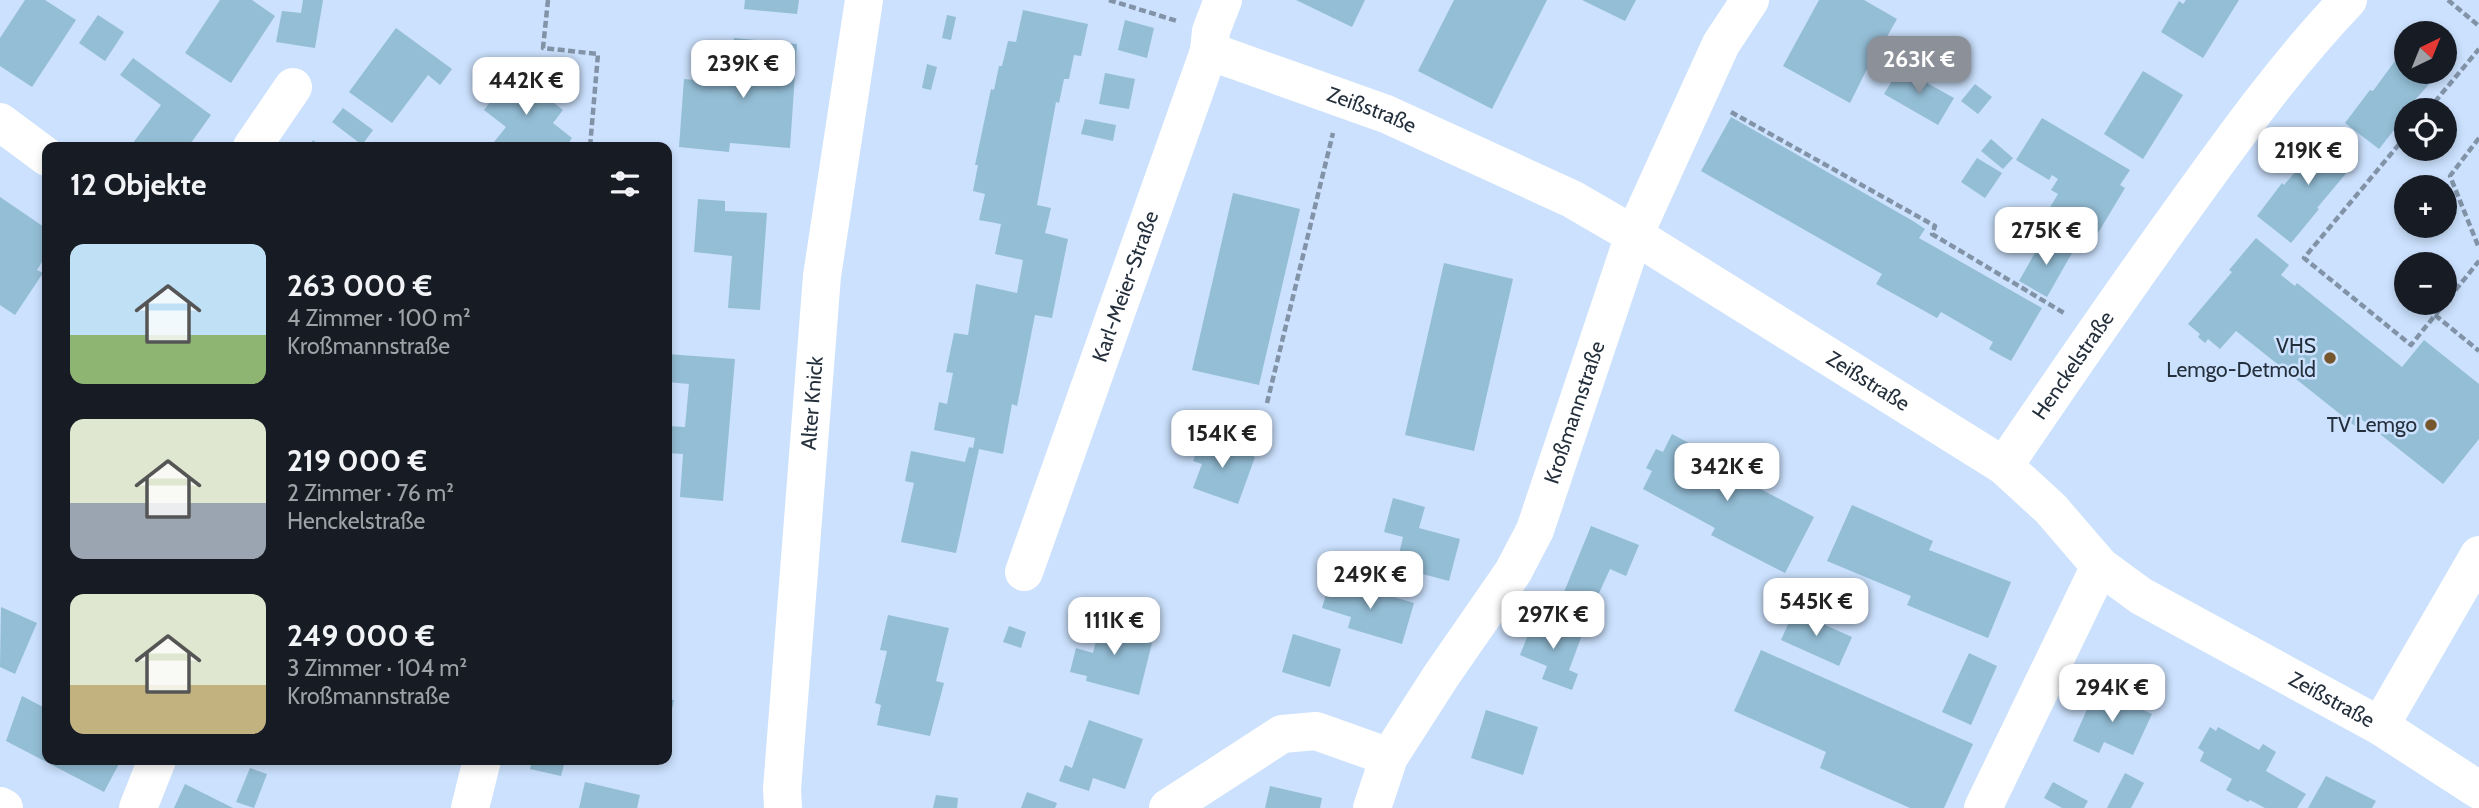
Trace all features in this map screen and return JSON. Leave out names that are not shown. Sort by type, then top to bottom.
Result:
[{"type":"street","name":"Alter Knick","points":[[783,808],[782,789],[822,276],[864,0]]},
{"type":"street","name":"Kroßmannstraße","points":[[1372,808],[1389,757],[1513,572],[1535,530],[1634,235],[1721,44],[1750,0]]},
{"type":"street","name":"Henckelstraße","points":[[2004,466],[2095,332],[2235,136],[2308,41],[2348,0]]},
{"type":"street","name":"Zeißstraße","points":[[1214,27],[1342,98],[1386,114],[1572,199],[1634,235],[2004,466],[2052,509],[2100,566],[2141,596],[2380,726],[2479,790]]},
{"type":"street","name":"Karl-Meier-Straße","points":[[1024,572],[1214,27]]},
{"type":"street","points":[[255,142],[293,88]]},
{"type":"street","points":[[0,122],[42,153]]},
{"type":"street","points":[[2380,726],[2479,555]]},
{"type":"street","points":[[1983,808],[2100,566]]},
{"type":"street","points":[[1168,808],[1282,734],[1316,731],[1389,757]]},
{"type":"street","points":[[138,808],[156,765]]},
{"type":"street","points":[[470,808],[481,765]]},
{"type":"path","points":[[548,0],[543,48],[598,54],[590,142]]},
{"type":"path","points":[[1109,0],[1214,27]]},
{"type":"path","points":[[2448,0],[2479,26]]},
{"type":"path","points":[[2438,98],[2479,49]]},
{"type":"path","points":[[1697,93],[1936,226],[1931,234],[2095,332]]},
{"type":"path","points":[[1267,403],[1342,98]]},
{"type":"path","points":[[2479,138],[2450,176],[2479,248]]},
{"type":"path","points":[[2394,150],[2304,258],[2411,345],[2435,315],[2479,351]]},
{"type":"path","points":[[2457,288],[2479,261]]},
{"type":"building","points":[[25,0],[45,0],[76,20],[32,87],[0,66],[0,38]]},
{"type":"building","points":[[220,0],[252,0],[275,16],[231,83],[185,53]]},
{"type":"building","points":[[303,0],[323,0],[315,48],[276,42],[282,11],[301,13]]},
{"type":"building","points":[[745,0],[799,0],[797,14],[744,9]]},
{"type":"building","points":[[1296,0],[1365,0],[1352,27]]},
{"type":"building","points":[[1454,0],[1547,0],[1492,109],[1418,71]]},
{"type":"building","points":[[1582,0],[1636,0],[1625,21]]},
{"type":"building","points":[[1819,0],[1864,0],[1897,19],[1876,56],[1874,55],[1850,103],[1783,66]]},
{"type":"building","points":[[2186,0],[2239,0],[2203,58],[2161,32],[2179,1],[2183,4]]},
{"type":"building","points":[[1023,10],[1088,24],[1081,56],[1074,55],[1069,79],[1064,79],[1059,103],[1056,102],[1037,205],[1051,208],[1045,233],[1068,239],[1052,318],[1035,315],[1017,406],[1012,404],[1003,454],[979,449],[956,553],[901,542],[914,483],[905,481],[911,451],[965,462],[975,438],[934,430],[939,402],[947,404],[953,373],[946,372],[954,333],[968,335],[976,284],[1017,293],[1023,260],[995,254],[1001,224],[979,220],[985,194],[973,191],[978,165],[975,165],[991,89],[994,90],[1008,41],[1016,42]]},
{"type":"building","points":[[98,15],[124,32],[105,61],[79,43]]},
{"type":"building","points":[[947,15],[956,17],[951,40],[942,38]]},
{"type":"building","points":[[1125,20],[1154,28],[1147,58],[1118,50]]},
{"type":"building","points":[[396,28],[452,69],[440,85],[428,75],[392,123],[349,92]]},
{"type":"building","points":[[734,38],[797,44],[790,148],[730,143],[729,152],[679,147],[684,79],[729,83]]},
{"type":"building","points":[[133,58],[211,115],[192,142],[134,142],[161,105],[120,75]]},
{"type":"building","points":[[2394,62],[2394,84],[2429,84],[2417,98],[2394,98],[2394,130],[2379,149],[2345,123],[2370,90],[2373,91]]},
{"type":"building","points":[[927,64],[937,67],[931,90],[922,88]]},
{"type":"building","points":[[1900,68],[1954,98],[1938,125],[1884,94]]},
{"type":"building","points":[[2143,71],[2183,95],[2143,159],[2104,134]]},
{"type":"building","points":[[514,72],[563,110],[553,123],[572,138],[569,142],[494,142],[506,127],[484,110]]},
{"type":"building","points":[[1105,73],[1135,79],[1129,109],[1099,104]]},
{"type":"building","points":[[1975,84],[1992,97],[1978,114],[1961,101]]},
{"type":"building","points":[[343,108],[373,130],[364,142],[358,142],[332,122]]},
{"type":"building","points":[[1731,117],[1913,221],[1925,229],[1919,238],[2042,308],[2011,361],[1989,349],[1993,342],[1941,312],[1937,318],[1876,284],[1882,274],[1701,171]]},
{"type":"building","points":[[2042,118],[2130,170],[2120,185],[2125,188],[2092,243],[2046,214],[2058,194],[2051,190],[2058,179],[2052,175],[2049,180],[2016,160]]},
{"type":"building","points":[[1085,119],[1116,125],[1113,141],[1081,134]]},
{"type":"building","points":[[2326,131],[2359,158],[2291,243],[2257,216],[2282,183],[2284,185],[2302,164],[2300,163]]},
{"type":"building","points":[[1991,139],[2013,158],[2003,169],[1981,151]]},
{"type":"building","points":[[1977,158],[2002,173],[1985,198],[1961,182]]},
{"type":"building","points":[[1233,193],[1300,209],[1259,385],[1192,370]]},
{"type":"building","points":[[0,197],[42,226],[42,262],[37,270],[42,274],[15,315],[0,305]]},
{"type":"building","points":[[698,199],[725,201],[725,211],[767,213],[760,310],[728,308],[732,256],[694,252]]},
{"type":"building","points":[[2044,237],[2072,253],[2047,297],[2019,281]]},
{"type":"building","name":"VHS Lemgo-Detmold","points":[[2256,238],[2289,265],[2281,275],[2295,286],[2297,283],[2402,367],[2424,340],[2479,384],[2479,439],[2443,484],[2361,419],[2355,426],[2236,331],[2220,349],[2208,339],[2205,343],[2198,337],[2200,334],[2188,324],[2232,272],[2229,270]]},
{"type":"building","points":[[1444,263],[1513,279],[1474,451],[1405,435]]},
{"type":"building","points":[[672,354],[735,359],[723,501],[680,497],[683,454],[672,453],[672,426],[685,427],[689,384],[672,382]]},
{"type":"building","points":[[1672,434],[1745,473],[1741,479],[1814,517],[1785,573],[1711,535],[1715,528],[1643,489],[1652,471],[1646,468],[1656,449],[1663,452]]},
{"type":"building","points":[[1202,437],[1255,457],[1238,504],[1193,488],[1202,464],[1193,461]]},
{"type":"building","points":[[1393,498],[1425,507],[1419,528],[1460,539],[1449,581],[1396,567],[1403,537],[1384,532]]},
{"type":"building","points":[[1852,505],[1933,541],[1929,550],[2011,582],[1988,638],[1907,605],[1911,596],[1827,561]]},
{"type":"building","points":[[1591,526],[1639,545],[1626,576],[1610,569],[1589,615],[1560,602]]},
{"type":"building","points":[[1330,581],[1414,603],[1402,644],[1348,628],[1351,617],[1322,608]]},
{"type":"building","points":[[1,607],[37,623],[15,674],[0,667]]},
{"type":"building","points":[[1794,611],[1852,637],[1839,666],[1781,640]]},
{"type":"building","points":[[1097,612],[1126,620],[1123,635],[1152,643],[1139,695],[1086,681],[1087,676],[1070,672],[1076,648],[1093,653],[1099,629],[1093,627]]},
{"type":"building","points":[[888,615],[949,628],[936,681],[944,683],[930,736],[877,725],[881,705],[875,703],[887,651],[880,650]]},
{"type":"building","points":[[1535,617],[1582,635],[1569,670],[1578,674],[1572,690],[1542,679],[1547,666],[1520,655]]},
{"type":"building","points":[[1009,626],[1026,632],[1021,648],[1003,642]]},
{"type":"building","points":[[1293,634],[1341,649],[1330,687],[1282,672]]},
{"type":"building","points":[[1761,650],[1973,744],[1944,808],[1910,808],[1820,768],[1826,752],[1734,711]]},
{"type":"building","points":[[1969,653],[1997,666],[1971,725],[1942,712]]},
{"type":"building","points":[[2096,689],[2152,714],[2133,755],[2104,742],[2099,753],[2073,741]]},
{"type":"building","points":[[22,696],[42,706],[42,760],[6,741]]},
{"type":"building","points":[[1486,710],[1538,727],[1523,775],[1471,758]]},
{"type":"building","points":[[1089,720],[1143,739],[1125,789],[1093,778],[1089,791],[1059,781],[1065,765],[1072,768]]},
{"type":"building","points":[[2210,727],[2216,731],[2218,727],[2259,750],[2263,744],[2276,752],[2266,771],[2306,794],[2297,808],[2265,808],[2226,790],[2232,779],[2200,761],[2204,752],[2198,748]]},
{"type":"building","points":[[52,765],[118,765],[104,792]]},
{"type":"building","points":[[531,765],[564,765],[561,776],[530,769]]},
{"type":"building","points":[[250,768],[267,774],[254,808],[236,802]]},
{"type":"building","points":[[2125,773],[2144,783],[2131,808],[2107,808]]},
{"type":"building","points":[[2326,776],[2376,801],[2372,808],[2308,808]]},
{"type":"building","points":[[585,782],[640,795],[637,808],[579,808]]},
{"type":"building","points":[[2053,782],[2088,801],[2084,808],[2062,808],[2044,798]]},
{"type":"building","points":[[185,784],[233,808],[174,808]]},
{"type":"building","points":[[1270,786],[1322,798],[1320,808],[1265,808]]},
{"type":"building","points":[[1027,792],[1057,803],[1055,808],[1021,808]]},
{"type":"building","points":[[936,795],[958,798],[957,808],[933,808]]},
{"type":"place","name":"VHS Lemgo-Detmold","points":[[2330,358]]},
{"type":"place","name":"TV Lemgo","points":[[2431,425]]}]
